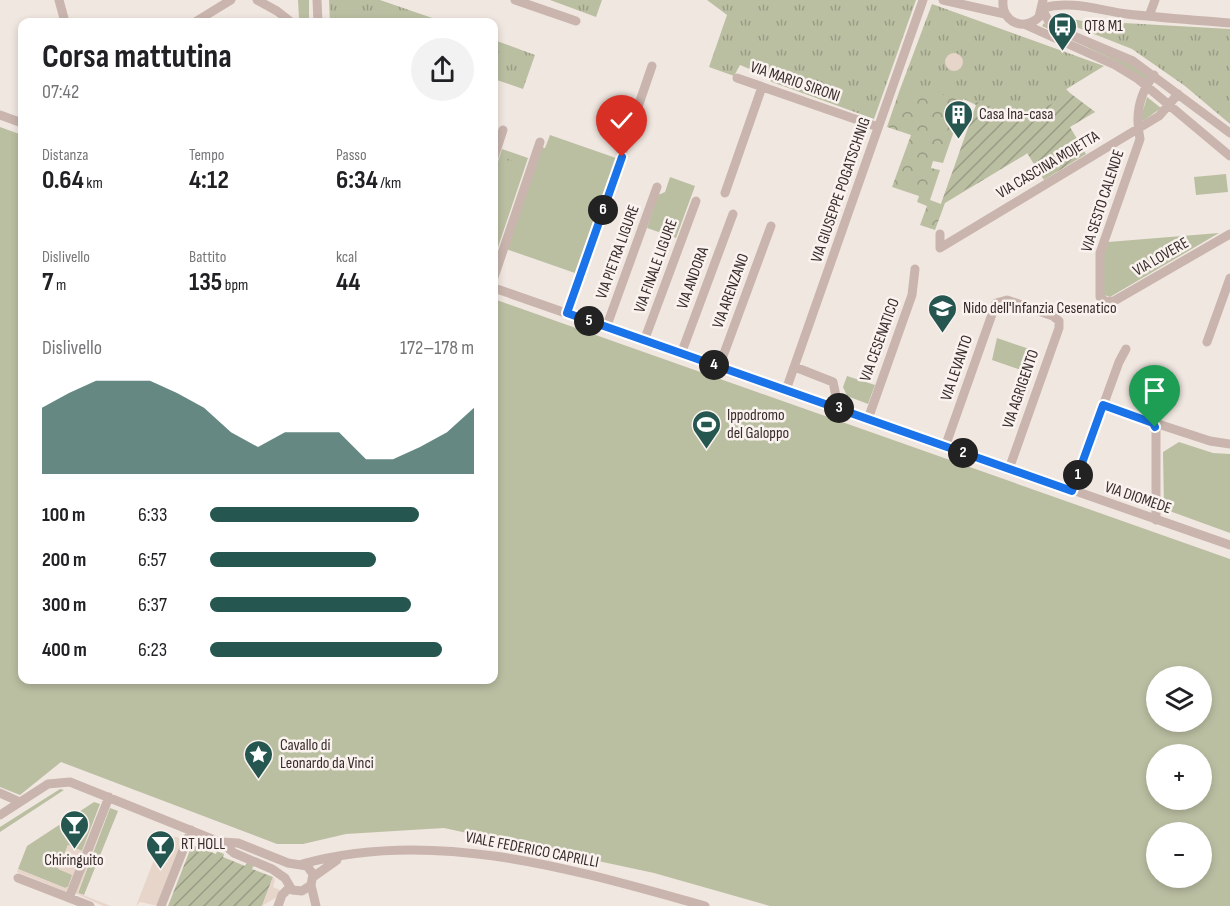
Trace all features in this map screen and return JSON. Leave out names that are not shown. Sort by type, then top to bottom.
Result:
[{"type":"street","points":[[59,0],[65,18]]},
{"type":"street","points":[[202,18],[231,0]]},
{"type":"street","points":[[257,0],[286,18]]},
{"type":"street","points":[[317,0],[318,18]]},
{"type":"street","points":[[515,0],[576,21]]},
{"type":"street","name":"VIA GIUSEPPE POGATSCHNIG","points":[[786,390],[924,0]]},
{"type":"street","points":[[944,0],[1005,14],[1013,22],[1026,25],[1115,65],[1146,85],[1230,156]]},
{"type":"street","points":[[1003,0],[1005,14]]},
{"type":"street","points":[[1074,0],[1089,6]]},
{"type":"street","points":[[1149,16],[1155,0]]},
{"type":"street","points":[[1043,6],[1060,4],[1089,6],[1149,16],[1230,23],[1230,18]]},
{"type":"street","points":[[1026,25],[1037,19],[1043,6]]},
{"type":"street","points":[[1043,6],[1052,27],[1123,55],[1154,75],[1230,133]]},
{"type":"street","points":[[567,313],[652,66]]},
{"type":"street","name":"VIA SESTO CALENDE","points":[[1106,302],[1099,294],[1099,257],[1140,139],[1137,117],[1146,85],[1154,75]]},
{"type":"street","name":"VIA MARIO SIRONI","points":[[737,78],[878,127]]},
{"type":"street","points":[[725,194],[762,87]]},
{"type":"street","name":"VIA CASCINA MOJETTA","points":[[940,234],[940,248],[1159,116],[1170,106],[1178,93]]},
{"type":"street","points":[[0,115],[18,122]]},
{"type":"street","points":[[498,145],[503,129]]},
{"type":"street","points":[[498,265],[540,142]]},
{"type":"street","name":"VIA PIETRA LIGURE","points":[[606,328],[657,187]]},
{"type":"street","name":"VIA FINALE LIGURE","points":[[644,341],[696,201]]},
{"type":"street","name":"VIA ANDORA","points":[[681,354],[733,214]]},
{"type":"street","name":"VIA ARENZANO","points":[[719,367],[771,226]]},
{"type":"street","name":"VIA LOVERE","points":[[1106,302],[1114,301],[1230,234]]},
{"type":"street","name":"VIA CESENATICO","points":[[868,419],[912,295],[915,269]]},
{"type":"street","points":[[1207,342],[1230,278]]},
{"type":"street","name":"VIA DIOMEDE","points":[[498,289],[1230,545]]},
{"type":"street","name":"VIA AGRIGENTO","points":[[998,301],[1007,300],[1057,319],[1059,328],[1010,469]]},
{"type":"street","name":"VIA LEVANTO","points":[[945,447],[998,301]]},
{"type":"street","points":[[1072,491],[1126,349]]},
{"type":"street","points":[[795,367],[833,382],[836,396],[833,406]]},
{"type":"street","points":[[1103,405],[1210,441],[1230,444]]},
{"type":"street","points":[[1153,423],[1156,431],[1156,520]]},
{"type":"street","points":[[1156,449],[1169,434],[1182,432]]},
{"type":"street","points":[[0,815],[48,784],[59,781],[74,783],[219,842],[234,853],[272,869],[285,878],[289,888]]},
{"type":"street","points":[[0,793],[20,802]]},
{"type":"street","points":[[69,898],[109,797]]},
{"type":"street","points":[[161,906],[191,830]]},
{"type":"street","points":[[219,842],[238,843],[310,869],[316,906]]},
{"type":"street","name":"VIALE FEDERICO CAPRILLI","points":[[298,864],[350,855],[428,849],[478,853],[597,878],[705,906]]},
{"type":"street","name":"VIALE FEDERICO CAPRILLI","points":[[312,881],[333,862],[350,855]]},
{"type":"street","points":[[285,878],[287,870],[298,864]]},
{"type":"street","points":[[18,878],[90,906]]},
{"type":"street","points":[[289,888],[301,891],[312,881]]},
{"type":"street","points":[[278,906],[282,895],[289,888]]},
{"type":"green space","points":[[298,0],[309,0],[309,18],[299,18]]},
{"type":"green space","points":[[329,0],[380,0],[432,18],[330,18]]},
{"type":"green space","points":[[550,0],[602,0],[596,17]]},
{"type":"green space","points":[[707,0],[916,0],[874,119],[772,82],[764,75],[740,65],[734,76],[709,67],[727,15]]},
{"type":"green space","points":[[932,4],[1104,66],[1066,89],[1070,93],[1042,108],[1030,111],[1006,109],[957,97],[899,92]]},
{"type":"green space","points":[[1063,17],[1121,29],[1124,23],[1230,29],[1230,124],[1185,86],[1132,49],[1061,21]]},
{"type":"green space","points":[[1044,23],[1048,27],[1120,57],[1148,76],[1145,80],[1116,61],[1042,26]]},
{"type":"green space","points":[[498,41],[535,55],[523,89],[498,80]]},
{"type":"green space","points":[[1100,68],[1065,90],[1095,112],[1050,131],[963,99],[962,107],[952,103],[950,110],[960,114],[943,163],[933,161],[931,168],[940,170],[930,200],[941,204],[951,176],[1028,153],[945,203],[935,230],[920,225],[927,206],[917,202],[919,196],[892,187],[911,135],[887,127],[899,92]]},
{"type":"green space","points":[[1070,93],[1095,112],[1070,127],[1086,154],[1044,180],[1027,153],[941,204],[976,105],[962,98],[1005,110],[1029,111],[1042,108]]},
{"type":"green space","points":[[1147,97],[1161,108],[1143,121],[1141,117]]},
{"type":"green space","name":"Ippodromo del Galoppo","points":[[0,127],[18,134],[18,684],[498,684],[498,300],[1230,559],[1230,906],[770,906],[654,873],[444,828],[346,834],[303,844],[277,844],[61,762],[20,795],[0,787]]},
{"type":"green space","points":[[550,135],[616,158],[575,273],[506,249],[541,147],[545,148]]},
{"type":"green space","points":[[502,149],[528,158],[498,247],[498,162]]},
{"type":"green space","points":[[503,157],[523,165],[519,175],[499,167]]},
{"type":"green space","points":[[1226,174],[1228,192],[1196,195],[1194,177]]},
{"type":"green space","points":[[670,177],[695,186],[676,238],[647,228],[658,195],[665,192]]},
{"type":"green space","points":[[1219,233],[1110,297],[1104,295],[1103,257],[1108,242]]},
{"type":"green space","points":[[997,338],[1038,352],[1030,373],[992,360]]},
{"type":"green space","points":[[847,376],[875,385],[868,404],[847,396],[843,387]]},
{"type":"green space","points":[[1179,442],[1213,453],[1230,454],[1230,533],[1164,509],[1163,452]]},
{"type":"green space","points":[[60,789],[64,790],[0,832],[0,827]]},
{"type":"green space","points":[[94,802],[100,804],[82,851],[68,845],[59,868],[73,875],[68,887],[65,888],[18,869],[27,846]]},
{"type":"green space","points":[[110,808],[118,811],[84,895],[78,893]]},
{"type":"green space","points":[[192,845],[216,854],[217,851],[224,854],[223,857],[245,866],[247,863],[254,865],[252,869],[273,877],[262,906],[168,906]]},
{"type":"shaded area","points":[[954,53],[960,56],[963,62],[960,68],[954,71],[948,68],[945,62],[948,56]]},
{"type":"shaded area","points":[[100,804],[67,892],[17,872],[18,869],[65,888],[68,887],[72,875],[58,869],[68,845],[82,851]]},
{"type":"shaded area","points":[[109,808],[78,893],[111,906],[103,906],[75,893]]},
{"type":"shaded area","points":[[164,834],[184,839],[158,906],[140,902],[136,906]]},
{"type":"shaded area","points":[[273,877],[275,880],[273,887],[280,890],[277,897],[262,906]]},
{"type":"place","name":"QT8 M1","points":[[1063,52]]},
{"type":"place","name":"Casa Ina-casa","points":[[958,140]]},
{"type":"place","name":"Nido dell'Infanzia Cesenatico","points":[[942,334]]},
{"type":"place","name":"Ippodromo del Galoppo","points":[[706,450]]},
{"type":"place","name":"Cavallo di Leonardo da Vinci","points":[[259,780]]},
{"type":"place","name":"Chiringuito","points":[[74,850]]},
{"type":"place","name":"RT HOLL","points":[[160,870]]},
{"type":"route","points":[[622,157],[567,313],[1072,491],[1103,405],[1153,423],[1155,427]]}]
